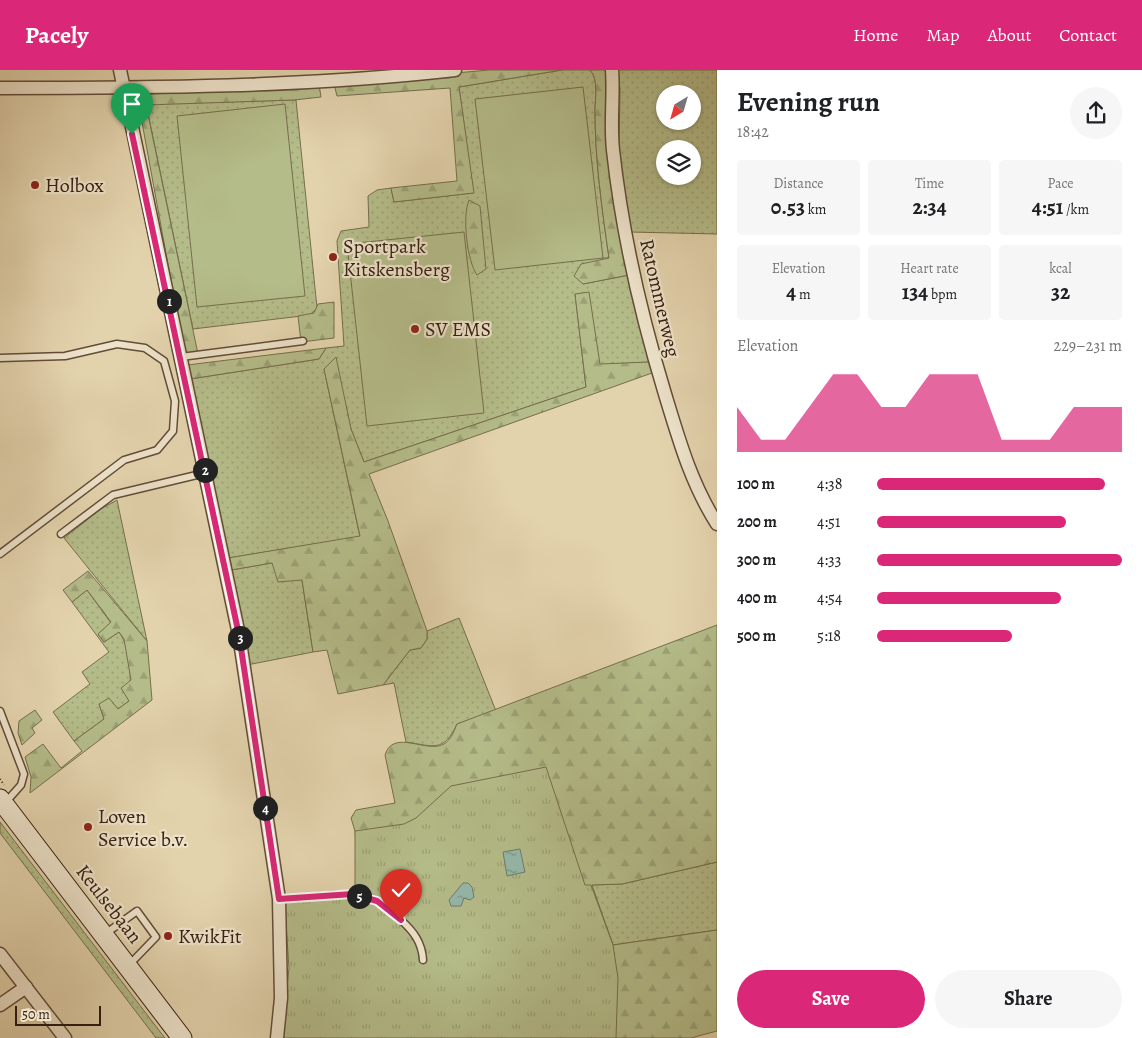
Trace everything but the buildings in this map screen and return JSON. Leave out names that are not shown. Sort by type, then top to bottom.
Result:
[{"type":"street","points":[[120,70],[239,635],[279,899],[281,998],[277,1038]]},
{"type":"street","points":[[0,88],[123,89],[345,80],[456,70]]},
{"type":"street","name":"Ratommerweg","points":[[612,70],[613,146],[619,196],[644,327],[686,463],[698,491],[717,524]]},
{"type":"street","name":"Keulsebaan","points":[[2,801],[182,1038]]},
{"type":"street","points":[[0,954],[65,1038]]},
{"type":"street","points":[[0,1005],[26,988]]},
{"type":"lane","points":[[181,357],[303,341]]},
{"type":"lane","points":[[0,358],[65,356],[117,344],[145,348],[164,361],[175,401],[173,431],[157,450],[124,460],[0,554]]},
{"type":"lane","points":[[61,534],[113,495],[205,473]]},
{"type":"lane","points":[[0,711],[24,774],[21,785],[2,801]]},
{"type":"lane","points":[[279,899],[353,894],[367,897],[384,906],[408,926],[420,942],[423,960]]},
{"type":"lane","points":[[105,935],[137,911],[156,938],[137,960],[128,966]]},
{"type":"green space","points":[[489,70],[562,70],[459,87],[474,193],[394,202],[391,188],[457,181],[450,88],[337,96],[334,84]]},
{"type":"green space","points":[[562,70],[590,70],[596,84],[595,130],[601,203],[609,258],[603,258],[583,284],[629,275],[649,362],[600,365],[575,294],[586,387],[364,462],[351,429],[345,402],[324,369],[360,537],[228,558],[190,379],[319,359],[326,348],[344,346],[337,241],[341,231],[369,227],[368,196],[377,190],[391,188],[394,202],[473,193],[459,87]]},
{"type":"green space","points":[[590,70],[606,70],[629,275],[583,284],[574,276],[581,264],[609,258],[601,203],[595,129],[596,84]]},
{"type":"green space","points":[[618,70],[717,70],[717,234],[630,232],[619,154],[620,89]]},
{"type":"green space","points":[[319,84],[321,97],[294,100],[146,105],[198,354],[185,357],[137,95]]},
{"type":"green space","points":[[583,87],[603,258],[495,270],[475,99]]},
{"type":"green space","points":[[296,100],[317,308],[310,315],[193,329],[146,104]]},
{"type":"green space","points":[[285,104],[305,296],[197,307],[177,116]]},
{"type":"green space","points":[[469,200],[480,206],[486,269],[477,275],[468,249],[466,216]]},
{"type":"green space","name":"SV EMS","points":[[464,232],[484,413],[367,426],[347,244]]},
{"type":"green space","points":[[589,292],[600,364],[649,362],[652,373],[369,474],[388,521],[427,631],[427,639],[421,648],[410,650],[383,685],[338,694],[327,650],[313,652],[302,580],[278,582],[272,563],[231,570],[228,558],[360,536],[324,369],[336,357],[351,429],[364,462],[586,387],[575,294]]},
{"type":"green space","points":[[334,302],[334,338],[301,342],[298,316],[314,313],[318,304]]},
{"type":"green space","points":[[326,348],[319,359],[190,379],[187,365]]},
{"type":"green space","points":[[117,500],[147,641],[64,538],[101,509]]},
{"type":"green space","points":[[272,563],[302,580],[313,652],[247,665],[231,570]]},
{"type":"green space","points":[[88,571],[147,641],[152,700],[30,793],[31,777],[25,757],[43,744],[61,768],[82,751],[74,741],[104,719],[99,704],[109,698],[118,709],[129,701],[121,688],[131,680],[124,639],[119,632],[104,642],[98,634],[111,622],[87,590],[72,602],[63,590]]},
{"type":"green space","points":[[87,590],[111,623],[98,634],[104,642],[119,632],[123,639],[128,656],[130,675],[129,701],[118,709],[99,704],[104,719],[74,741],[53,712],[90,684],[82,672],[109,652],[72,602]]},
{"type":"green space","points":[[459,618],[496,711],[457,724],[447,740],[437,745],[431,746],[406,742],[394,683],[383,685],[410,650],[421,648],[427,639],[427,631]]},
{"type":"green space","points":[[717,625],[717,862],[622,884],[592,885],[613,945],[717,930],[717,1031],[691,1038],[353,1038],[358,874],[355,831],[351,818],[356,810],[395,803],[385,755],[389,747],[395,743],[403,742],[429,746],[444,744],[450,738],[457,724]]},
{"type":"green space","points":[[35,710],[42,720],[32,728],[35,733],[22,745],[18,733],[19,721]]},
{"type":"green space","points":[[546,767],[585,885],[591,885],[613,945],[618,978],[616,1038],[282,1038],[289,968],[284,895],[355,893],[355,831],[404,824],[416,818],[451,786]]},
{"type":"green space","points":[[0,822],[165,1038],[156,1038],[0,833]]},
{"type":"green space","points":[[717,862],[717,930],[613,945],[591,885],[622,884]]},
{"type":"water","points":[[520,849],[525,872],[507,876],[503,852]]},
{"type":"water","points":[[463,883],[468,883],[472,887],[474,897],[470,900],[464,898],[461,906],[451,906],[449,900]]},
{"type":"place","name":"Holbox","points":[[35,185]]},
{"type":"place","name":"Sportpark Kitskensberg","points":[[333,257]]},
{"type":"place","name":"SV EMS","points":[[415,329]]},
{"type":"place","name":"Loven Service b.v.","points":[[88,827]]},
{"type":"place","name":"KwikFit","points":[[168,936]]},
{"type":"route","points":[[132,134],[239,635],[279,899],[353,894],[377,901],[401,920]]}]
